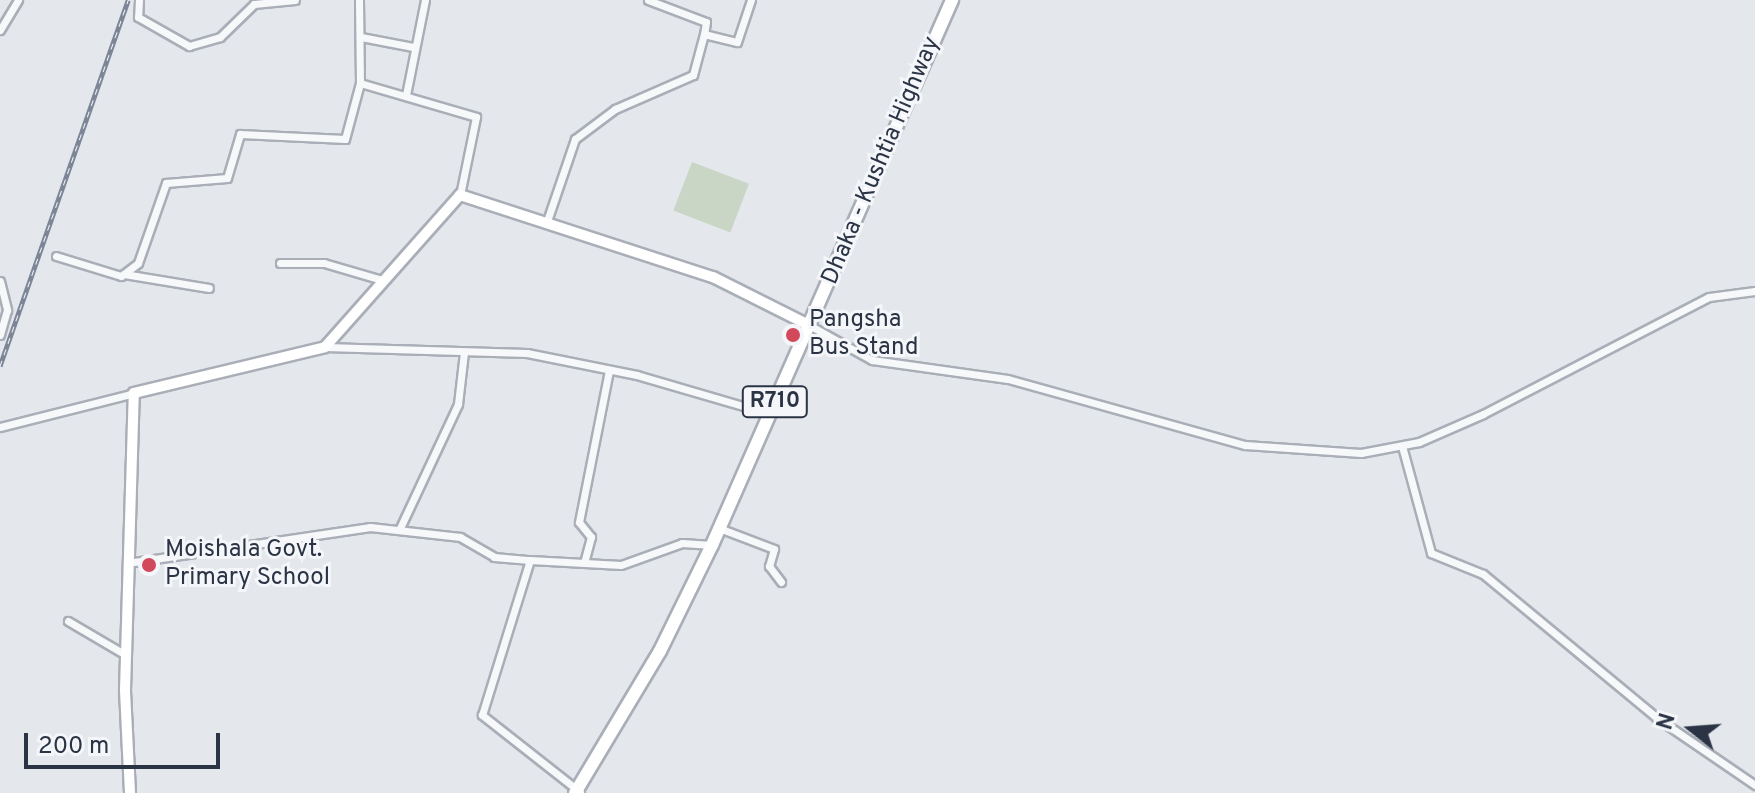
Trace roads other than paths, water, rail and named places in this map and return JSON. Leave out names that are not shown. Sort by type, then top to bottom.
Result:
[{"type":"main road","name":"Dhaka - Kushtia Highway","points":[[577,792],[660,651],[712,545],[952,0]]},
{"type":"street","points":[[0,30],[18,0]]},
{"type":"street","points":[[139,0],[138,17],[189,46],[220,37],[254,4],[295,0]]},
{"type":"street","points":[[124,274],[138,263],[166,183],[227,178],[240,134],[345,139],[360,83],[359,0]]},
{"type":"street","points":[[406,95],[413,47],[425,0]]},
{"type":"street","points":[[545,226],[575,139],[615,109],[693,75],[706,22],[648,0]]},
{"type":"street","points":[[704,34],[737,42],[751,0]]},
{"type":"street","points":[[361,37],[413,47]]},
{"type":"street","points":[[325,347],[460,195],[476,117],[360,83]]},
{"type":"street","points":[[460,195],[545,226],[713,277],[872,360],[1008,379],[1245,445],[1361,453],[1402,446],[1537,388],[1709,297],[1755,291]]},
{"type":"street","points":[[56,256],[88,270],[209,288]]},
{"type":"street","points":[[280,263],[324,263],[382,280]]},
{"type":"street","points":[[0,281],[7,299],[0,335]]},
{"type":"street","points":[[0,427],[325,347],[527,353],[609,370],[770,414]]},
{"type":"street","points":[[400,528],[458,404],[464,352]]},
{"type":"street","points":[[584,563],[591,537],[579,522],[609,370]]},
{"type":"street","points":[[130,793],[126,655],[134,562],[134,393]]},
{"type":"street","points":[[1402,446],[1431,553],[1483,574],[1657,718],[1755,785]]},
{"type":"street","points":[[134,562],[400,528],[460,537],[494,557],[584,563],[621,565],[682,543],[712,545]]},
{"type":"street","points":[[719,528],[774,549],[769,566],[781,582]]},
{"type":"street","points":[[530,560],[482,715],[577,792]]},
{"type":"street","points":[[68,621],[126,655]]},
{"type":"railway","points":[[0,366],[128,0]]},
{"type":"place","name":"Pangsha Bus Stand","points":[[793,335]]},
{"type":"place","name":"Moishala Govt. Primary School","points":[[149,565]]}]
